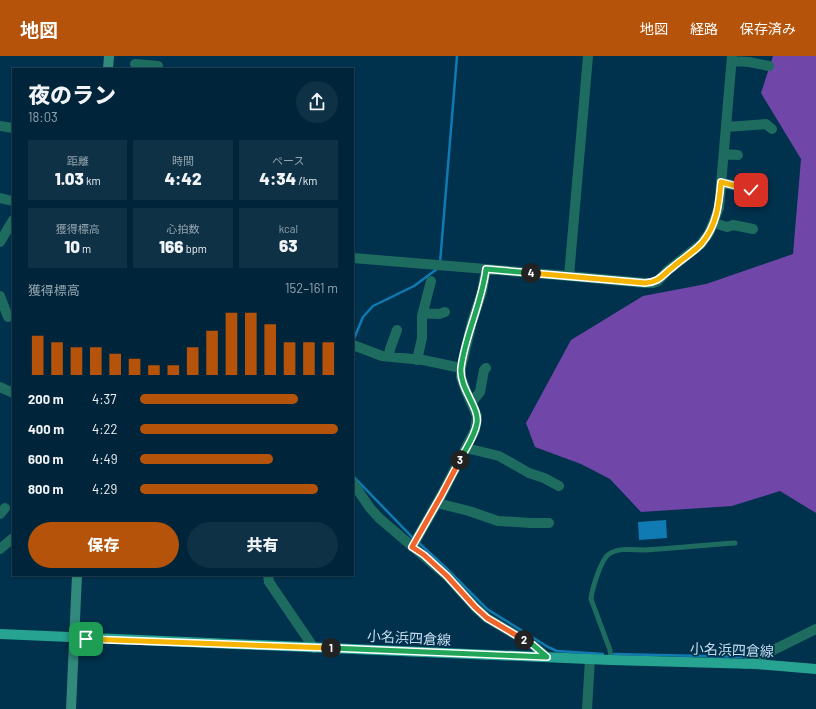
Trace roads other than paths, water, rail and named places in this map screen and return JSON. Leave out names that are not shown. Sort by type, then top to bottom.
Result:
[{"type":"main road","points":[[108,68],[109,56]]},
{"type":"main road","points":[[71,709],[77,576]]},
{"type":"main road","name":"小名浜四倉線","points":[[0,634],[611,660],[745,664],[816,669]]},
{"type":"street","points":[[569,276],[588,56]]},
{"type":"street","points":[[354,258],[645,283],[653,283],[658,281],[667,271],[701,244],[714,224],[719,208],[732,58],[769,66]]},
{"type":"street","points":[[135,63],[158,66]]},
{"type":"street","points":[[726,127],[736,128],[742,125],[766,124],[772,129]]},
{"type":"street","points":[[0,126],[12,128]]},
{"type":"street","points":[[724,154],[738,156]]},
{"type":"street","points":[[721,182],[759,191]]},
{"type":"street","points":[[0,198],[12,201]]},
{"type":"street","points":[[0,242],[12,222]]},
{"type":"street","points":[[714,224],[727,227],[733,225],[753,230]]},
{"type":"street","points":[[412,547],[466,448],[477,423],[477,416],[461,377],[461,368],[472,322],[482,292],[486,269]]},
{"type":"street","points":[[417,360],[422,338],[421,326],[423,313],[431,281]]},
{"type":"street","points":[[0,296],[8,317]]},
{"type":"street","points":[[423,313],[438,314],[446,312]]},
{"type":"street","points":[[389,356],[397,330]]},
{"type":"street","points":[[354,346],[382,356],[417,360],[461,368]]},
{"type":"street","points":[[471,403],[483,393],[484,370],[486,368]]},
{"type":"street","points":[[0,386],[12,392]]},
{"type":"street","points":[[466,448],[499,456],[529,473],[544,478],[559,486]]},
{"type":"street","points":[[354,484],[370,508],[379,518],[447,576],[487,618],[533,645],[547,657]]},
{"type":"street","points":[[437,503],[469,511],[498,521],[549,523]]},
{"type":"street","points":[[0,548],[12,539]]},
{"type":"street","points":[[268,576],[269,582],[314,648]]},
{"type":"street","points":[[745,664],[816,629]]},
{"type":"street","points":[[587,709],[590,659]]},
{"type":"lane","points":[[611,660],[610,650],[591,599],[592,590],[604,559],[609,554],[626,549],[644,550],[735,543]]},
{"type":"water","points":[[666,520],[667,538],[639,540],[638,522]]},
{"type":"waterway","points":[[440,263],[457,56]]},
{"type":"waterway","points":[[354,339],[363,317],[373,306],[414,286],[437,269]]},
{"type":"waterway","points":[[354,477],[412,537]]},
{"type":"waterway","points":[[419,543],[487,609],[548,647],[557,651],[603,654]]},
{"type":"waterway","points":[[613,654],[749,657]]}]
